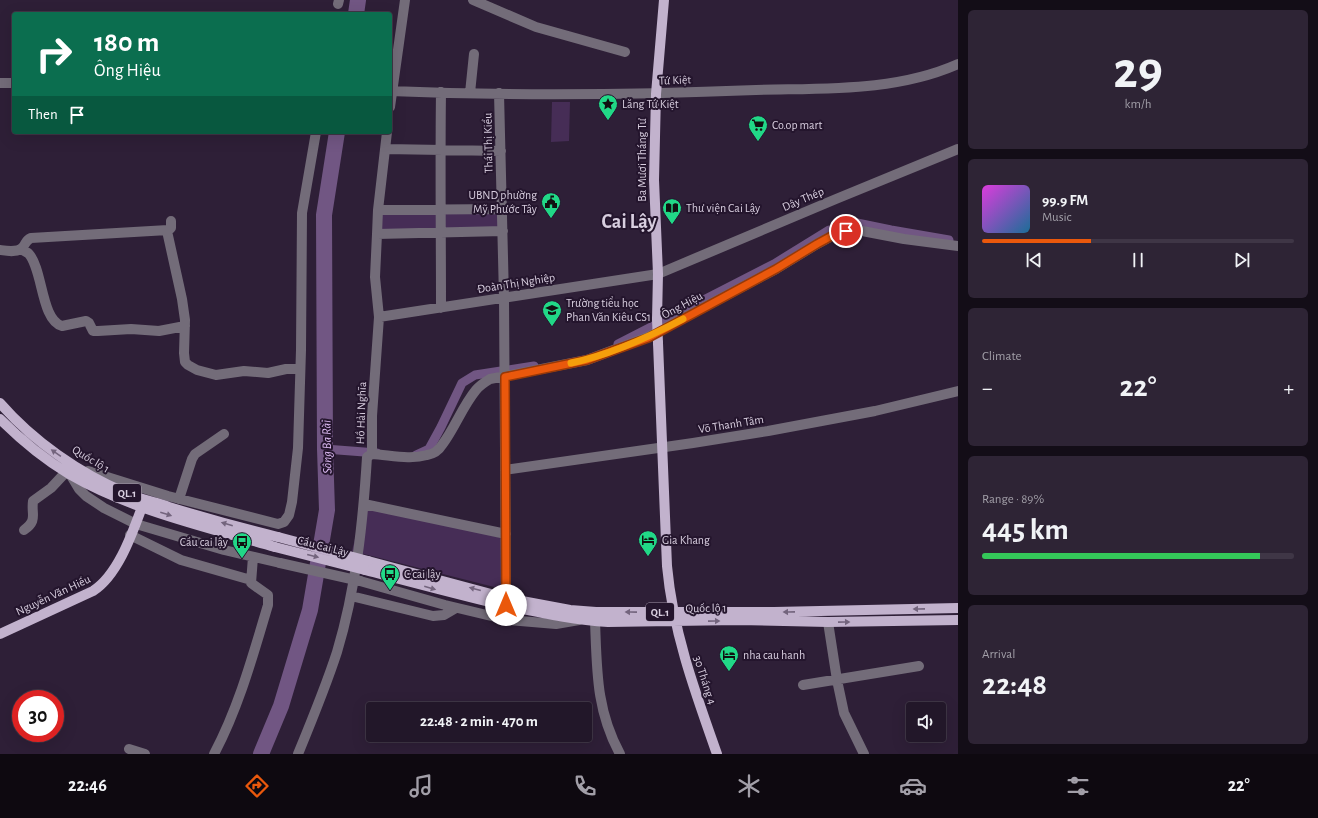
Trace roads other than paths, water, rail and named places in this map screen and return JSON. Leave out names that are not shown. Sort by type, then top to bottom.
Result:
[{"type":"main road","name":"Ba Mươi Tháng Tư","points":[[662,447],[654,180],[656,94],[664,0]]},
{"type":"main road","name":"Quốc lộ 1","points":[[0,403],[27,431],[78,468],[105,483],[127,493],[276,542]]},
{"type":"main road","name":"Quốc lộ 1","points":[[0,419],[29,445],[68,473],[99,489],[142,507],[276,542]]},
{"type":"main road","points":[[662,447],[667,566],[674,617]]},
{"type":"main road","name":"Nguyễn Văn Hiếu","points":[[0,634],[101,586],[110,576],[122,553],[136,524],[142,507]]},
{"type":"main road","name":"Cầu Cai Lậy","points":[[276,542],[367,565]]},
{"type":"main road","name":"Quốc lộ 1","points":[[367,565],[440,591],[506,602],[570,610],[738,620],[828,622],[958,620]]},
{"type":"main road","name":"Quốc lộ 1","points":[[506,602],[581,620],[595,621],[774,612],[958,608]]},
{"type":"main road","name":"30 Tháng 4","points":[[674,617],[688,668],[717,754]]},
{"type":"street","points":[[392,84],[404,0]]},
{"type":"street","points":[[473,0],[536,27],[625,52]]},
{"type":"street","points":[[470,93],[474,54]]},
{"type":"street","name":"Tứ Kiệt","points":[[392,91],[656,94],[835,88],[885,84],[918,78],[940,72],[958,64]]},
{"type":"street","points":[[0,83],[12,83]]},
{"type":"street","points":[[441,308],[440,149],[442,92]]},
{"type":"street","name":"Thái Thị Kiểu","points":[[500,93],[505,375]]},
{"type":"street","points":[[78,468],[179,499],[278,524],[284,522],[289,515],[292,502],[298,448],[302,213],[316,134]]},
{"type":"street","name":"Hồ Hải Nghĩa","points":[[298,754],[327,680],[337,650],[351,596],[364,504],[367,457],[373,449],[372,416],[379,317],[376,278],[378,210],[387,134]]},
{"type":"street","points":[[385,149],[501,151]]},
{"type":"street","name":"Dây Thép","points":[[658,274],[958,149]]},
{"type":"street","points":[[378,210],[502,209]]},
{"type":"street","points":[[0,250],[14,251],[21,249],[28,239],[31,238],[167,231],[171,228],[171,221]]},
{"type":"street","name":"Ông Hiệu","points":[[373,449],[422,456],[436,452],[442,446],[476,390],[490,379],[587,360],[648,338],[776,269],[839,232],[857,230],[904,239],[958,246]]},
{"type":"street","points":[[167,231],[182,298],[185,326],[185,362],[190,367],[197,370],[216,375],[244,371],[268,374],[286,369],[300,369]]},
{"type":"street","points":[[377,234],[503,231]]},
{"type":"street","points":[[21,249],[28,253],[34,261],[46,304],[52,319],[59,325],[62,326],[86,321],[89,323],[93,331],[98,332],[131,329],[159,331],[185,326]]},
{"type":"street","name":"Đoàn Thị Nghiệp","points":[[379,317],[658,274]]},
{"type":"street","points":[[505,375],[506,602]]},
{"type":"street","name":"Võ Thanh Tâm","points":[[505,470],[768,431],[875,411],[958,391]]},
{"type":"street","points":[[179,499],[194,454],[224,434]]},
{"type":"street","points":[[24,530],[30,526],[33,521],[33,501],[68,473],[79,490],[104,508],[136,524],[176,537],[253,557],[360,581],[489,616],[529,622],[556,624],[581,620]]},
{"type":"street","points":[[364,504],[506,534]]},
{"type":"street","points":[[130,535],[181,560],[251,580]]},
{"type":"street","points":[[214,754],[244,683],[268,605],[268,595],[254,586],[251,580],[253,557]]},
{"type":"street","points":[[351,596],[433,616],[444,615],[456,608]]},
{"type":"street","points":[[595,621],[598,683],[602,708],[609,732],[620,754]]},
{"type":"street","points":[[828,622],[844,713],[864,754]]},
{"type":"street","points":[[803,685],[920,666]]},
{"type":"street","points":[[129,748],[145,754]]},
{"type":"waterway","name":"Sông Ba Rài","points":[[356,12],[358,0]]},
{"type":"waterway","name":"Sông Ba Rài","points":[[261,754],[281,706],[310,610],[327,510],[325,449],[324,215],[337,134]]},
{"type":"waterway","points":[[618,344],[774,264],[829,230],[857,223],[949,240]]},
{"type":"waterway","points":[[416,455],[429,449],[462,383],[475,375],[534,366]]},
{"type":"waterway","points":[[325,449],[377,453]]},
{"type":"place","name":"Lăng Tứ Kiệt","points":[[608,121]]},
{"type":"place","name":"Co.op mart","points":[[758,142]]},
{"type":"place","name":"UBND phường Mỹ Phước Tây","points":[[551,219]]},
{"type":"place","name":"Thư viện Cai Lậy","points":[[672,225]]},
{"type":"place","name":"Trường tiểu học Phan Văn Kiêu CS1","points":[[552,327]]},
{"type":"place","name":"Gia Khang","points":[[648,557]]},
{"type":"place","name":"Cầu cai lậy","points":[[242,559]]},
{"type":"place","name":"C cai lậy","points":[[390,591]]},
{"type":"place","name":"nha cau hanh","points":[[729,672]]},
{"type":"district","name":"Cai Lậy","points":[[629,221]]}]
